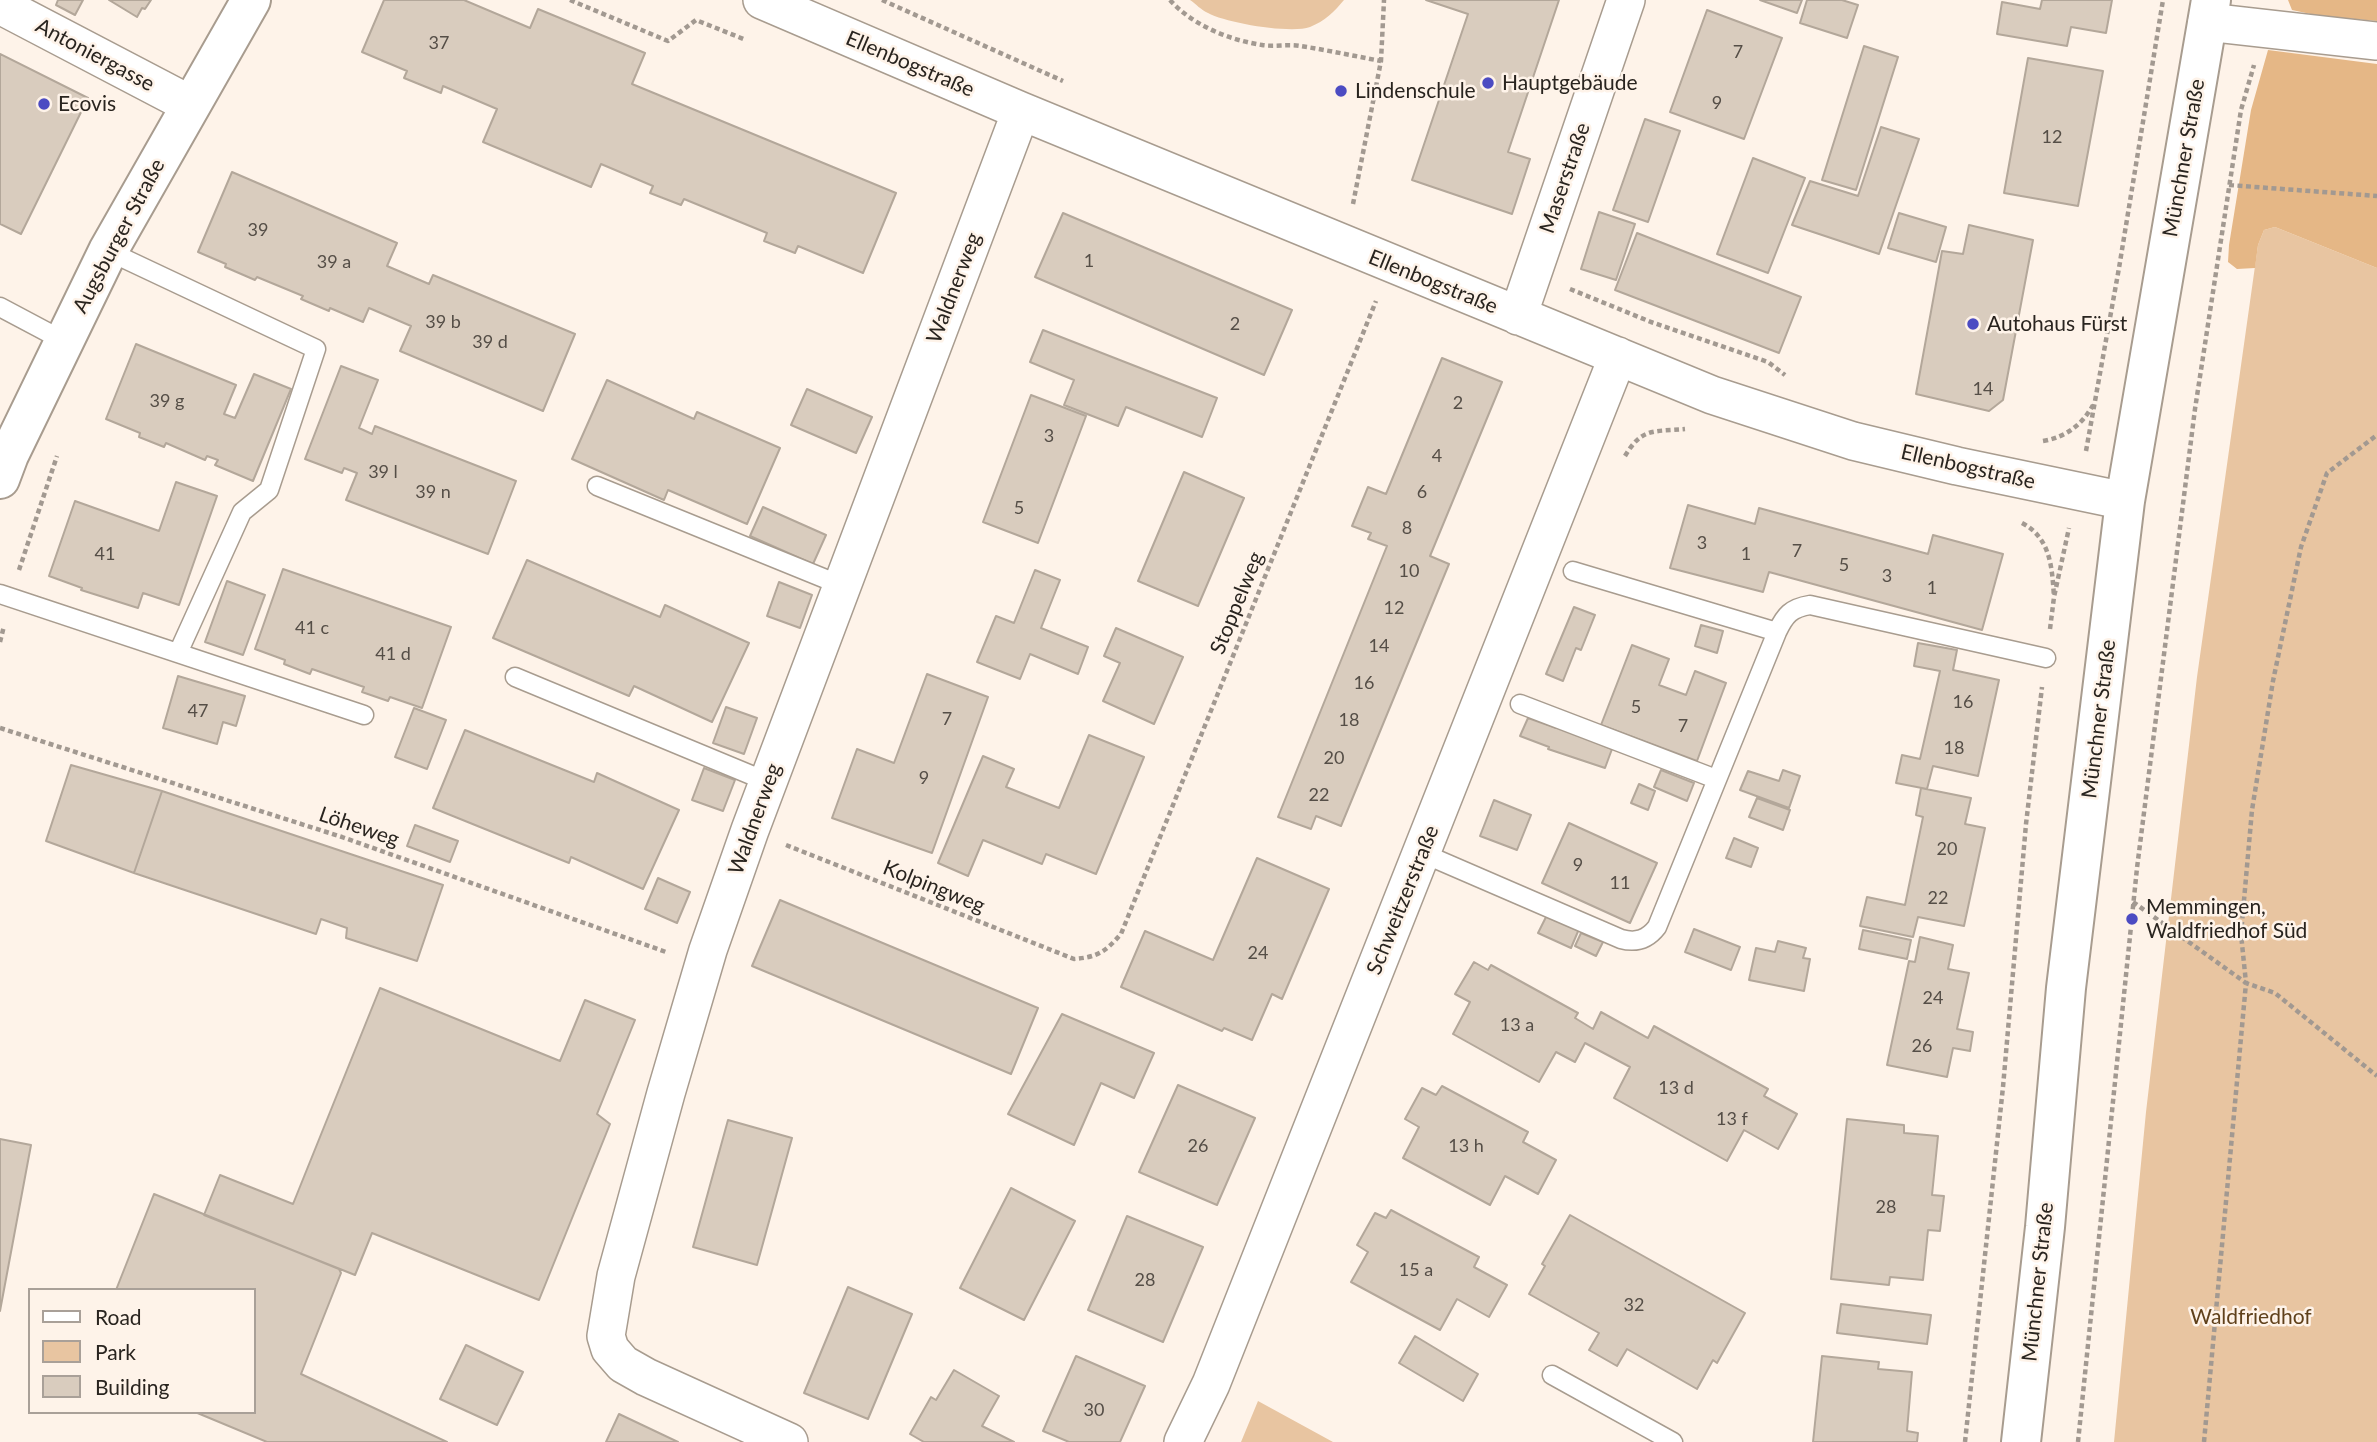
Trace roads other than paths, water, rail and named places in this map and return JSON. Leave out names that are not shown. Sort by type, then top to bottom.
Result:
[{"type":"street","name":"Augsburger Straße","points":[[0,479],[9,455],[108,251],[251,0]]},
{"type":"street","name":"Ellenbogstraße","points":[[762,0],[1021,111],[1712,395],[1853,441],[2125,501]]},
{"type":"street","name":"Maserstraße","points":[[1518,316],[1626,0]]},
{"type":"street","name":"Antoniergasse","points":[[0,5],[191,105]]},
{"type":"street","points":[[2209,11],[2377,41]]},
{"type":"street","name":"Münchner Straße","points":[[2021,1442],[2045,1227],[2066,988],[2125,501],[2209,11]]},
{"type":"street","name":"Waldnerweg","points":[[789,1442],[623,1364],[610,1349],[606,1336],[616,1276],[704,965],[750,830],[1021,111]]},
{"type":"street","name":"Schweitzerstraße","points":[[1183,1442],[1211,1384],[1618,356]]},
{"type":"lane","points":[[108,251],[316,349],[269,490],[242,512],[178,653]]},
{"type":"lane","points":[[0,307],[64,341]]},
{"type":"lane","points":[[597,486],[843,586]]},
{"type":"lane","points":[[1573,571],[1777,632]]},
{"type":"lane","points":[[5,595],[365,715]]},
{"type":"lane","points":[[1422,853],[1621,939],[1631,942],[1640,940],[1657,926],[1777,632],[1784,616],[1794,608],[1810,605],[2046,658]]},
{"type":"lane","points":[[515,677],[768,782]]},
{"type":"lane","points":[[1520,704],[1716,779]]},
{"type":"lane","points":[[1552,1376],[1673,1442]]},
{"type":"place","name":"Hauptgebäude","points":[[1488,83]]},
{"type":"place","name":"Lindenschule","points":[[1341,91]]},
{"type":"place","name":"Ecovis","points":[[44,104]]},
{"type":"place","name":"Autohaus Fürst","points":[[1973,324]]},
{"type":"place","name":"Memmingen, Waldfriedhof Süd","points":[[2132,919]]},
{"type":"park label","name":"Waldfriedhof","points":[[2251,1317]]}]
